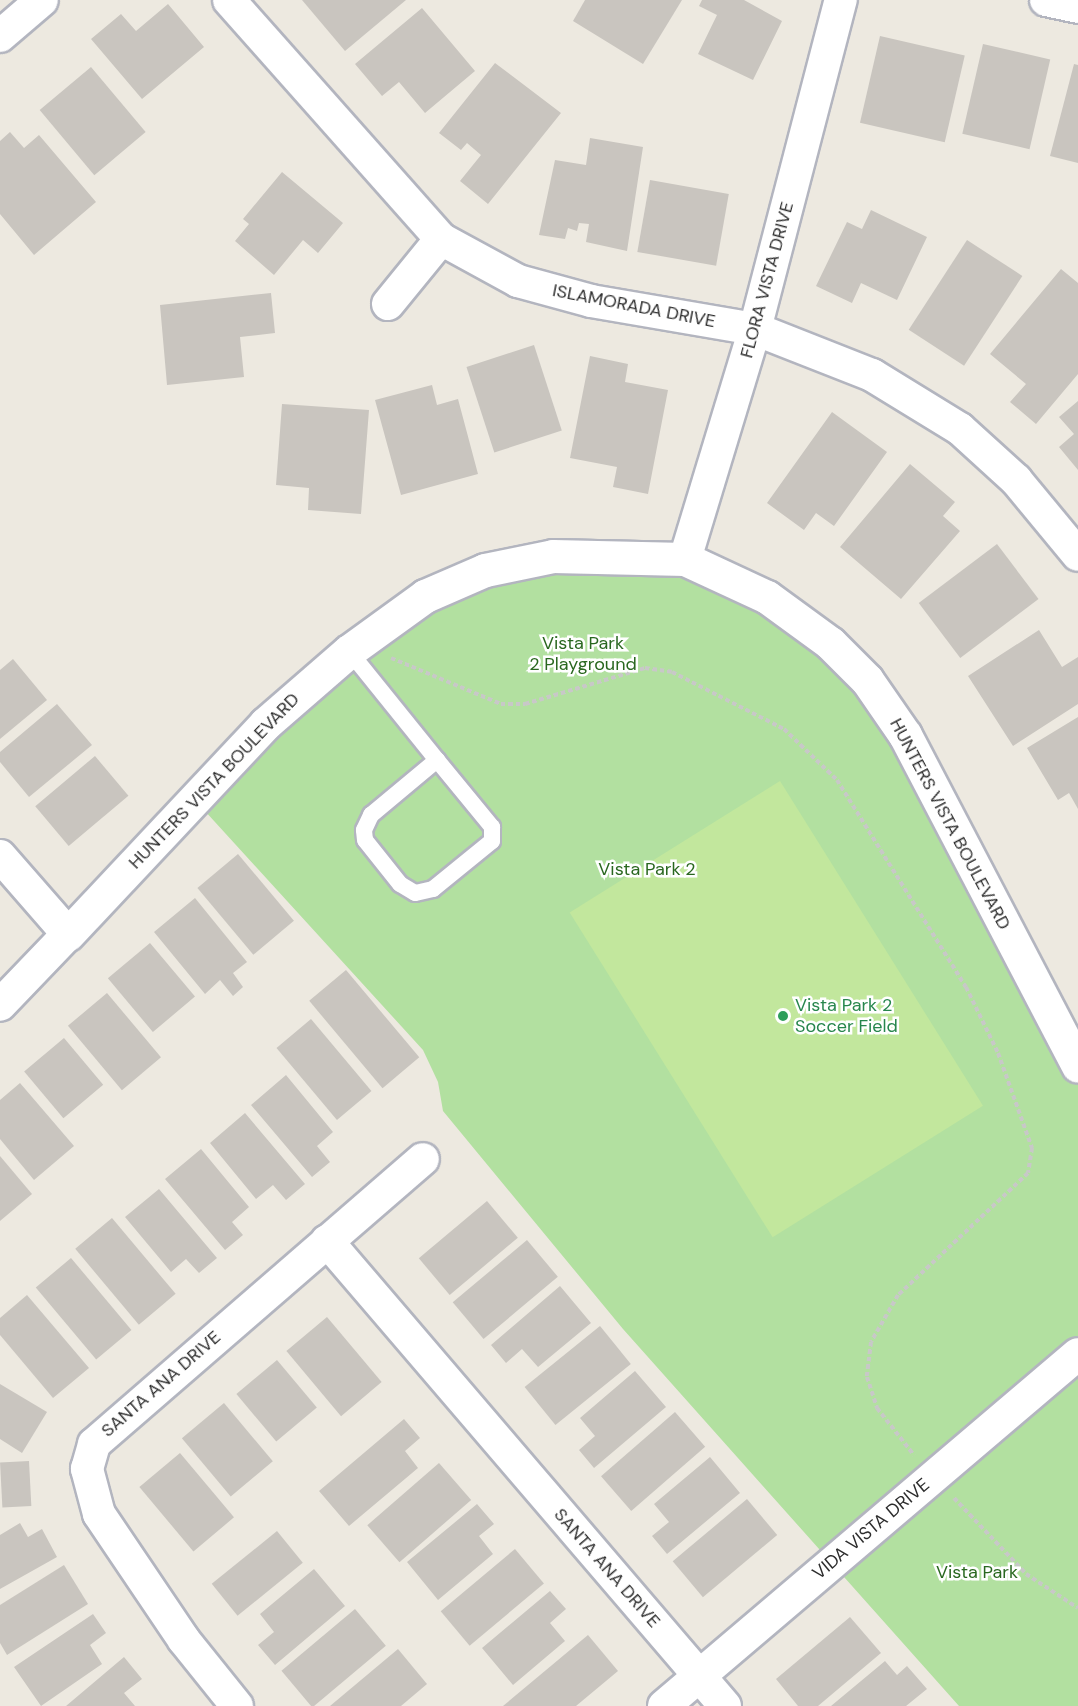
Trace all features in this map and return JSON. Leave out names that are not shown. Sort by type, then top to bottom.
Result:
[{"type":"street","points":[[0,36],[42,0]]},
{"type":"street","name":"ISLAMORADA DRIVE","points":[[229,0],[441,239],[518,281],[591,302],[755,329],[872,375],[960,429],[1016,480],[1078,555]]},
{"type":"street","name":"FLORA VISTA DRIVE","points":[[685,559],[755,329],[841,0]]},
{"type":"street","points":[[1046,0],[1078,7]]},
{"type":"street","points":[[388,304],[441,239]]},
{"type":"street","name":"HUNTERS VISTA BOULEVARD","points":[[0,1005],[259,730],[353,647],[425,596],[508,564],[599,553],[685,559],[767,597],[830,643],[867,680],[905,735],[1078,1066]]},
{"type":"street","points":[[0,856],[68,934]]},
{"type":"street","name":"SANTA ANA DRIVE","points":[[237,1706],[184,1640],[99,1514],[87,1469],[94,1444],[118,1419],[423,1159]]},
{"type":"street","name":"SANTA ANA DRIVE","points":[[327,1241],[725,1706]]},
{"type":"street","name":"VIDA VISTA DRIVE","points":[[664,1706],[1078,1354]]},
{"type":"lane","points":[[353,647],[492,827],[492,841],[433,889],[415,893],[400,884],[365,840],[364,830],[371,815],[438,759]]},
{"type":"path","points":[[353,647],[501,704],[525,704],[645,668],[672,672],[784,729],[837,780],[966,987],[1032,1148],[1028,1173],[898,1295],[871,1342],[867,1377],[877,1408],[933,1476],[1026,1574],[1078,1608]]},
{"type":"green space","name":"Vista Park 2","points":[[685,559],[867,680],[1078,1066],[1078,1706],[959,1706],[623,1329],[443,1111],[438,1082],[423,1050],[194,799],[465,578]]},
{"type":"green space","name":"Vista Park 2 Soccer Field","points":[[780,781],[983,1106],[773,1237],[570,912]]},
{"type":"building","points":[[302,0],[406,0],[345,51]]},
{"type":"building","points":[[585,0],[682,0],[643,64],[573,21]]},
{"type":"building","points":[[702,0],[744,0],[782,21],[753,80],[698,54],[717,15],[699,6]]},
{"type":"building","points":[[168,4],[204,47],[142,99],[91,39],[121,14],[136,31]]},
{"type":"building","points":[[422,8],[475,71],[425,113],[399,82],[382,96],[355,64]]},
{"type":"building","points":[[880,36],[965,56],[945,142],[860,123]]},
{"type":"building","points":[[983,44],[1050,60],[1030,149],[962,134]]},
{"type":"building","points":[[495,63],[561,113],[488,204],[460,181],[481,155],[467,143],[461,150],[439,133]]},
{"type":"building","points":[[1074,64],[1078,65],[1078,163],[1050,156]]},
{"type":"building","points":[[91,67],[146,132],[94,175],[40,110]]},
{"type":"building","points":[[10,132],[24,148],[39,135],[96,202],[34,255],[0,214],[0,141]]},
{"type":"building","points":[[590,138],[643,147],[627,251],[586,242],[589,224],[579,223],[577,231],[568,228],[565,239],[539,235],[555,160],[586,165]]},
{"type":"building","points":[[282,172],[343,223],[318,253],[303,240],[274,275],[235,241],[249,224],[243,219]]},
{"type":"building","points":[[650,180],[729,194],[716,266],[637,252]]},
{"type":"building","points":[[871,210],[927,237],[897,300],[861,283],[852,303],[816,286],[847,222],[862,229]]},
{"type":"building","points":[[967,240],[1022,276],[964,366],[909,330]]},
{"type":"building","points":[[1061,269],[1078,283],[1078,374],[1036,424],[1010,402],[1026,384],[990,354]]},
{"type":"building","points":[[271,293],[275,333],[240,337],[244,377],[167,385],[160,305]]},
{"type":"building","points":[[534,345],[562,431],[494,453],[466,367]]},
{"type":"building","points":[[590,356],[628,364],[625,382],[668,390],[648,494],[613,487],[617,467],[570,458]]},
{"type":"building","points":[[432,385],[437,405],[458,399],[478,474],[401,495],[375,400]]},
{"type":"building","points":[[1078,401],[1078,470],[1059,447],[1074,434],[1059,417]]},
{"type":"building","points":[[282,404],[369,410],[361,514],[308,510],[309,488],[276,485]]},
{"type":"building","points":[[832,412],[887,452],[834,526],[816,513],[804,530],[767,503]]},
{"type":"building","points":[[910,464],[955,502],[943,516],[960,531],[901,599],[840,547]]},
{"type":"building","points":[[997,544],[1039,599],[960,658],[919,603]]},
{"type":"building","points":[[1039,630],[1062,667],[1078,657],[1078,704],[1013,746],[968,676]]},
{"type":"building","points":[[13,659],[47,700],[0,739],[0,670]]},
{"type":"building","points":[[57,704],[92,745],[29,797],[0,762],[0,752]]},
{"type":"building","points":[[1078,717],[1078,809],[1069,793],[1058,800],[1027,748]]},
{"type":"building","points":[[95,756],[128,796],[69,846],[35,806]]},
{"type":"building","points":[[238,854],[294,921],[253,955],[197,888]]},
{"type":"building","points":[[195,898],[247,962],[233,973],[243,987],[233,996],[220,980],[205,994],[154,932]]},
{"type":"building","points":[[150,943],[195,997],[153,1032],[108,978]]},
{"type":"building","points":[[346,970],[419,1057],[383,1088],[309,1001]]},
{"type":"building","points":[[107,993],[161,1057],[122,1090],[68,1026]]},
{"type":"building","points":[[311,1019],[371,1091],[337,1120],[277,1048]]},
{"type":"building","points":[[64,1038],[103,1085],[63,1118],[24,1071]]},
{"type":"building","points":[[286,1075],[333,1132],[317,1146],[330,1162],[312,1177],[251,1105]]},
{"type":"building","points":[[20,1083],[74,1146],[34,1180],[0,1139],[0,1100]]},
{"type":"building","points":[[245,1113],[305,1184],[286,1200],[273,1185],[256,1199],[210,1143]]},
{"type":"building","points":[[201,1149],[249,1207],[232,1222],[243,1235],[225,1250],[165,1179]]},
{"type":"building","points":[[0,1156],[32,1194],[0,1221]]},
{"type":"building","points":[[159,1189],[217,1258],[199,1273],[186,1259],[171,1272],[125,1217]]},
{"type":"building","points":[[487,1201],[518,1238],[450,1295],[419,1258]]},
{"type":"building","points":[[112,1218],[176,1294],[139,1325],[75,1249]]},
{"type":"building","points":[[527,1240],[558,1277],[484,1339],[453,1302]]},
{"type":"building","points":[[71,1258],[131,1330],[96,1360],[36,1288]]},
{"type":"building","points":[[560,1286],[591,1323],[538,1367],[522,1349],[506,1363],[491,1345]]},
{"type":"building","points":[[27,1295],[89,1368],[53,1398],[0,1335],[0,1318]]},
{"type":"building","points":[[327,1317],[382,1382],[341,1416],[286,1351]]},
{"type":"building","points":[[600,1326],[631,1364],[555,1425],[525,1387]]},
{"type":"building","points":[[277,1360],[317,1407],[276,1442],[236,1394]]},
{"type":"building","points":[[635,1371],[666,1407],[594,1468],[579,1450],[595,1436],[580,1418]]},
{"type":"building","points":[[0,1384],[47,1412],[22,1453],[0,1439]]},
{"type":"building","points":[[224,1403],[273,1461],[231,1497],[182,1438]]},
{"type":"building","points":[[675,1412],[705,1447],[631,1511],[601,1476]]},
{"type":"building","points":[[404,1419],[420,1438],[405,1451],[418,1468],[349,1526],[319,1491]]},
{"type":"building","points":[[180,1453],[234,1517],[193,1551],[139,1487]]},
{"type":"building","points":[[710,1457],[740,1493],[667,1554],[652,1536],[669,1522],[654,1504]]},
{"type":"building","points":[[29,1461],[31,1506],[2,1507],[0,1463]]},
{"type":"building","points":[[439,1463],[471,1500],[399,1562],[367,1525]]},
{"type":"building","points":[[747,1499],[777,1535],[703,1597],[673,1561]]},
{"type":"building","points":[[477,1504],[494,1524],[479,1536],[493,1554],[438,1600],[407,1562]]},
{"type":"building","points":[[20,1523],[28,1537],[42,1529],[57,1557],[0,1589],[0,1535]]},
{"type":"building","points":[[277,1531],[303,1563],[238,1616],[212,1584]]},
{"type":"building","points":[[515,1549],[544,1583],[470,1646],[441,1611]]},
{"type":"building","points":[[64,1565],[88,1604],[7,1655],[0,1643],[0,1605]]},
{"type":"building","points":[[314,1569],[345,1606],[275,1665],[258,1645],[274,1632],[260,1614]]},
{"type":"building","points":[[550,1591],[566,1609],[550,1623],[565,1641],[513,1685],[482,1648]]},
{"type":"building","points":[[355,1609],[386,1646],[314,1706],[311,1706],[281,1671]]},
{"type":"building","points":[[93,1614],[106,1633],[90,1645],[102,1664],[41,1706],[14,1667]]},
{"type":"building","points":[[850,1617],[881,1653],[818,1706],[798,1706],[776,1679]]},
{"type":"building","points":[[588,1635],[618,1671],[576,1706],[503,1706]]},
{"type":"building","points":[[398,1649],[427,1684],[401,1706],[330,1706]]},
{"type":"building","points":[[124,1657],[142,1679],[124,1693],[135,1706],[66,1706]]},
{"type":"building","points":[[885,1661],[897,1675],[907,1666],[927,1689],[906,1706],[831,1706]]},
{"type":"place","name":"Vista Park 2 Soccer Field","points":[[783,1016]]},
{"type":"park label","name":"Vista Park 2 Playground","points":[[583,654]]},
{"type":"park label","name":"Vista Park","points":[[977,1572]]}]
